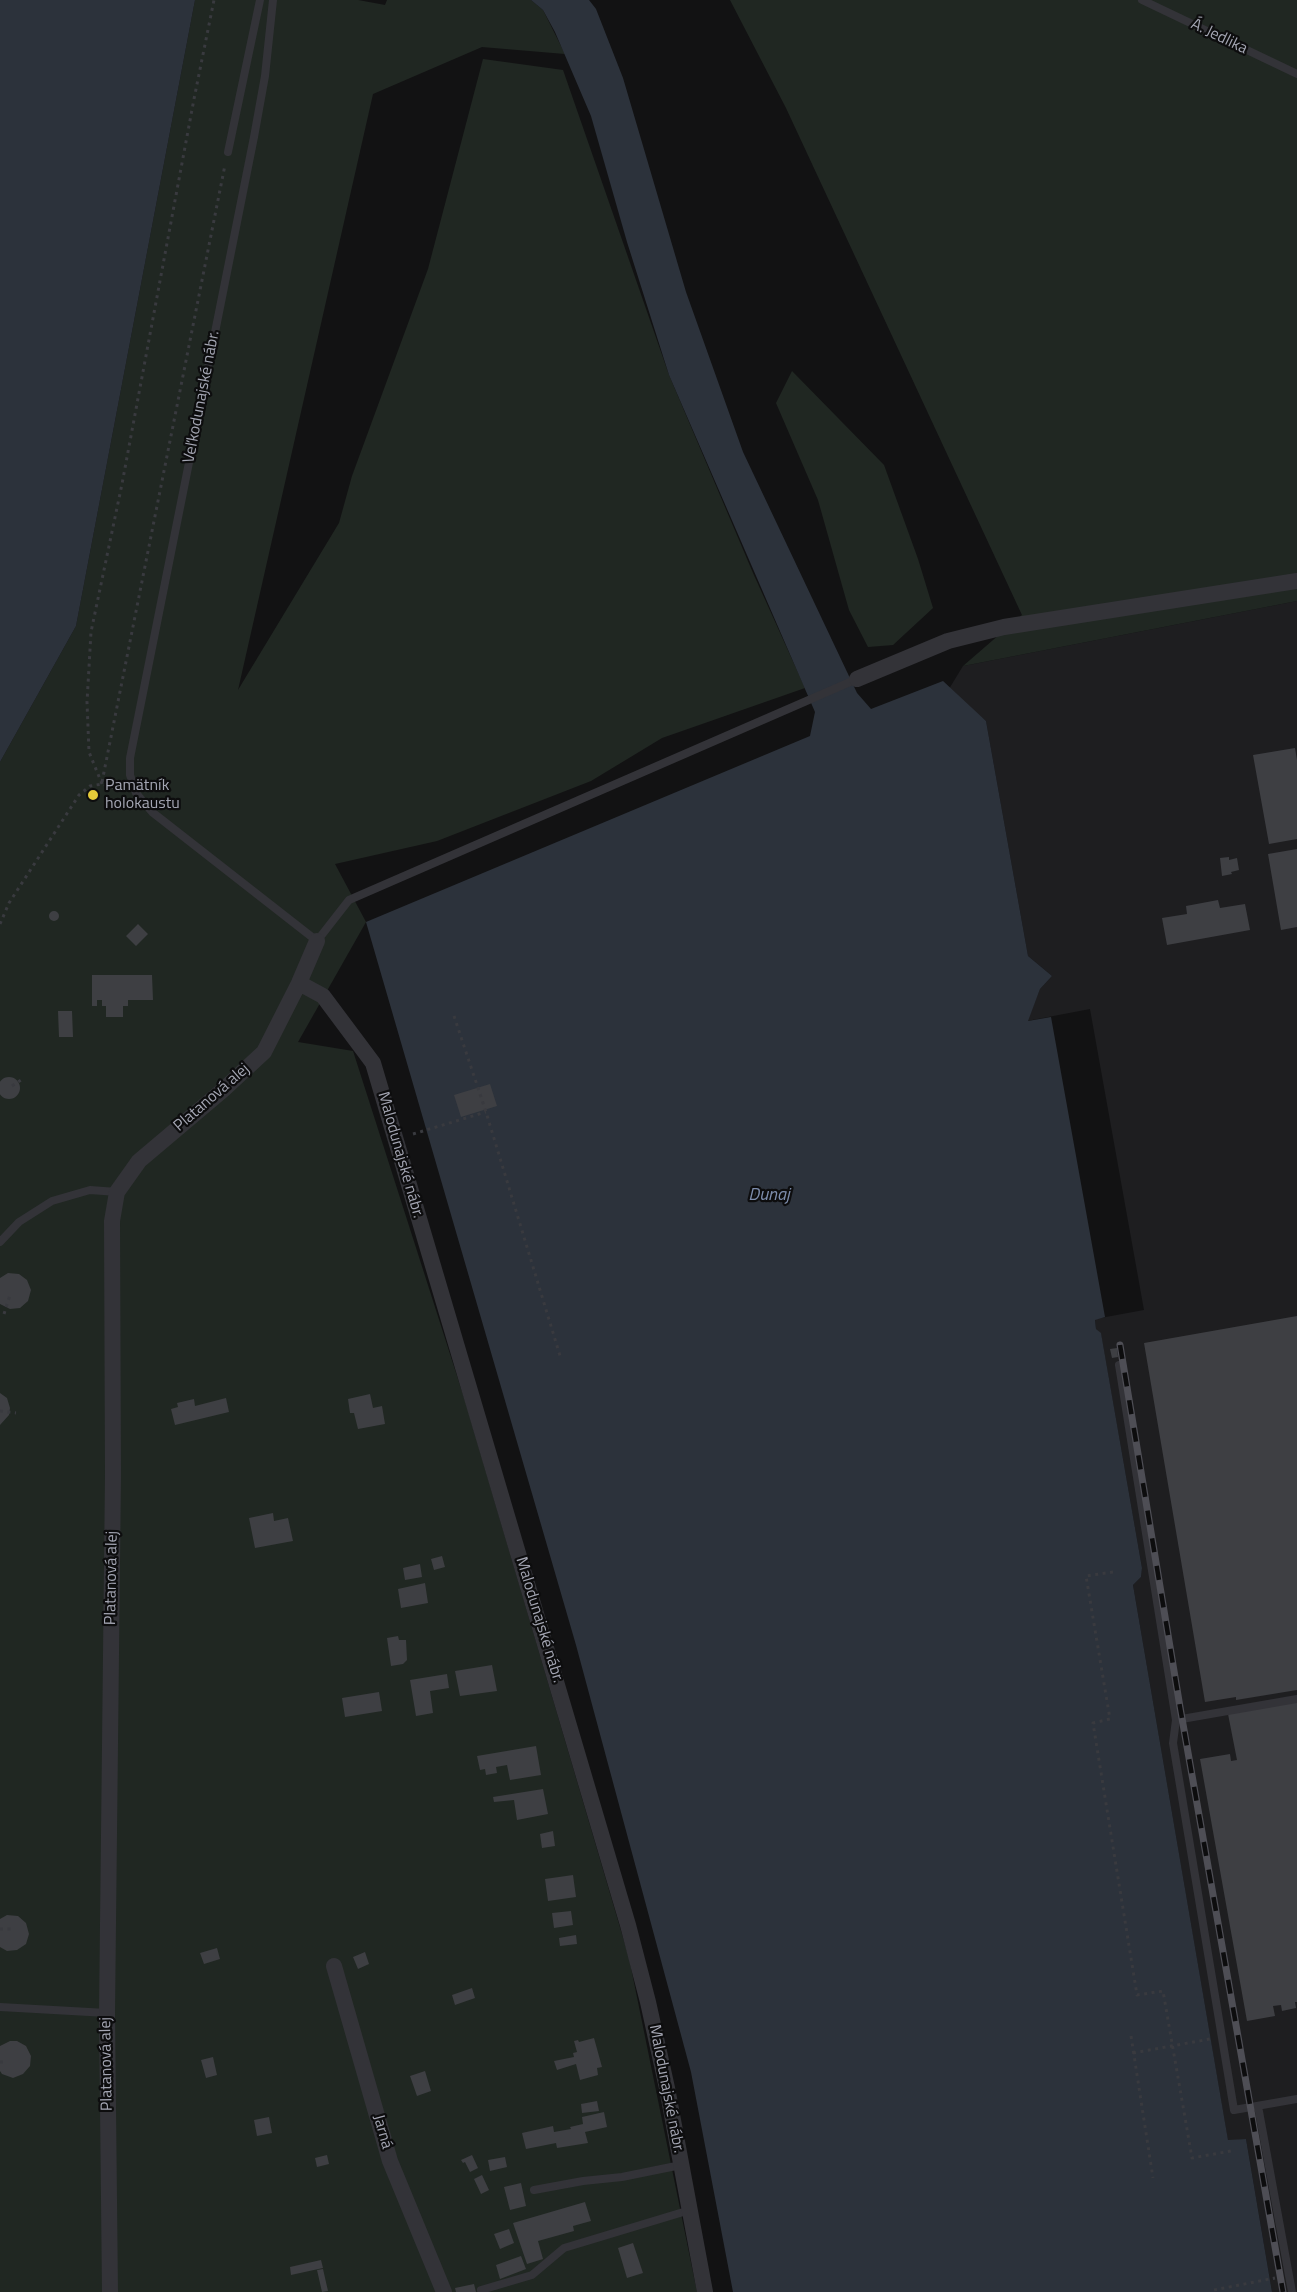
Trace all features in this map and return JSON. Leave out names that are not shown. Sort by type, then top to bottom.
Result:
[{"type":"street","points":[[857,679],[948,641],[1004,627],[1297,581]]},
{"type":"street","name":"Platanová alej","points":[[110,2292],[107,2013],[113,1475],[112,1221],[117,1192],[139,1161],[224,1090],[264,1052],[299,983],[317,941]]},
{"type":"street","name":"Malodunajské nábr.","points":[[299,983],[323,996],[373,1063],[628,1926],[648,2001],[705,2292]]},
{"type":"street","name":"Jarná","points":[[334,1966],[390,2161],[444,2292]]},
{"type":"lane","points":[[228,152],[260,0]]},
{"type":"lane","name":"Veľkodunajské nábr.","points":[[273,0],[265,76],[254,137],[134,731],[130,775],[136,793],[152,812],[317,941]]},
{"type":"lane","name":"Á. Jedlika","points":[[1142,0],[1297,74]]},
{"type":"lane","points":[[317,941],[349,900],[857,679]]},
{"type":"lane","points":[[0,1242],[19,1222],[51,1202],[90,1190],[117,1192]]},
{"type":"lane","points":[[1119,1365],[1176,1720],[1173,1743],[1234,2110],[1297,2099]]},
{"type":"lane","points":[[1176,1720],[1297,1699]]},
{"type":"lane","points":[[0,2007],[107,2013]]},
{"type":"lane","points":[[1258,2106],[1292,2292]]},
{"type":"lane","points":[[534,2190],[622,2177],[681,2165]]},
{"type":"lane","points":[[481,2290],[532,2275],[564,2248],[690,2210]]},
{"type":"path","points":[[102,784],[89,752],[87,702],[91,632],[122,484],[214,0]]},
{"type":"path","points":[[102,784],[117,699],[228,152]]},
{"type":"path","points":[[0,924],[9,903],[79,795],[90,786],[102,784]]},
{"type":"path","points":[[454,1016],[486,1112],[561,1359]]},
{"type":"path","points":[[12,1086],[21,1080]]},
{"type":"path","points":[[427,1130],[486,1112]]},
{"type":"path","points":[[4,1314],[10,1295]]},
{"type":"path","points":[[0,1411],[16,1413]]},
{"type":"path","points":[[1113,1572],[1086,1576],[1110,1719],[1093,1723],[1137,1995],[1163,1991],[1192,2158],[1231,2151]]},
{"type":"path","points":[[0,1929],[11,1929]]},
{"type":"path","points":[[1131,2036],[1154,2178]]},
{"type":"path","points":[[1133,2053],[1221,2038]]},
{"type":"path","points":[[0,2062],[7,2062]]},
{"type":"path","points":[[1214,2290],[1289,2275]]},
{"type":"shaded area","points":[[195,0],[358,0],[385,5],[387,0],[531,0],[543,10],[565,54],[482,47],[373,94],[238,690],[339,523],[352,476],[428,269],[483,59],[563,70],[669,375],[753,573],[805,688],[662,738],[591,781],[437,841],[335,864],[366,922],[298,1042],[353,1051],[466,1404],[629,1958],[697,2292],[0,2292],[0,762],[76,626]]},
{"type":"shaded area","points":[[730,0],[1297,0],[1297,601],[963,666],[1022,615],[786,108]]},
{"type":"shaded area","points":[[792,371],[884,465],[933,608],[893,645],[868,647],[849,610],[818,500],[776,403]]},
{"type":"shaded area","points":[[1297,601],[1297,2292],[1272,2292],[1246,2139],[1228,2141],[1133,1585],[1141,1577],[1142,1568],[1101,1334],[1096,1329],[1095,1319],[1144,1310],[1090,1009],[1027,1021],[1040,989],[1052,976],[1028,956],[986,721],[949,689],[963,666]]},
{"type":"water","points":[[0,0],[195,0],[76,626],[0,762]]},
{"type":"water","name":"Dunaj","points":[[531,0],[589,0],[596,9],[623,78],[686,292],[743,452],[857,693],[871,709],[943,681],[986,721],[1028,956],[1052,976],[1040,989],[1028,1021],[1051,1017],[1105,1317],[1095,1320],[1096,1329],[1101,1333],[1142,1568],[1141,1577],[1133,1585],[1228,2140],[1246,2139],[1272,2292],[733,2292],[691,2072],[576,1645],[366,922],[810,736],[815,712],[669,375],[627,242],[591,116],[555,32],[543,10]]},
{"type":"building","points":[[1295,748],[1297,839],[1269,844],[1253,755]]},
{"type":"building","points":[[1297,849],[1297,927],[1281,930],[1268,854]]},
{"type":"building","points":[[1229,857],[1229,860],[1237,858],[1239,870],[1222,876],[1220,858]]},
{"type":"building","points":[[1218,900],[1220,908],[1245,904],[1250,930],[1167,945],[1162,918],[1187,914],[1186,906]]},
{"type":"building","points":[[54,911],[58,912],[58,920],[54,921],[50,920],[49,916],[50,912]]},
{"type":"building","points":[[138,924],[148,934],[136,946],[126,936]]},
{"type":"building","points":[[92,975],[152,975],[153,1000],[128,1000],[128,1006],[123,1006],[123,1017],[106,1017],[106,1006],[102,1006],[102,1000],[97,1000],[97,1006],[92,1006]]},
{"type":"building","points":[[58,1011],[72,1011],[73,1037],[59,1037]]},
{"type":"building","points":[[9,1077],[19,1084],[20,1088],[13,1098],[9,1099],[-1,1092],[-2,1088],[5,1078]]},
{"type":"building","points":[[490,1084],[497,1106],[461,1117],[454,1095]]},
{"type":"building","points":[[8,1273],[19,1274],[27,1280],[31,1290],[28,1301],[20,1308],[10,1309],[0,1304],[0,1278]]},
{"type":"building","points":[[1297,1316],[1297,1690],[1236,1700],[1236,1697],[1205,1702],[1144,1343]]},
{"type":"building","points":[[1117,1348],[1118,1357],[1112,1358],[1110,1349]]},
{"type":"building","points":[[0,1393],[7,1398],[10,1408],[9,1415],[0,1425]]},
{"type":"building","points":[[370,1394],[373,1408],[382,1406],[385,1424],[358,1429],[354,1413],[350,1413],[348,1399]]},
{"type":"building","points":[[226,1398],[229,1412],[175,1425],[171,1409],[178,1407],[177,1403],[194,1399],[195,1406]]},
{"type":"building","points":[[273,1513],[274,1521],[288,1518],[293,1541],[255,1548],[249,1518]]},
{"type":"building","points":[[442,1556],[445,1567],[434,1570],[431,1559]]},
{"type":"building","points":[[420,1564],[422,1577],[405,1580],[403,1568]]},
{"type":"building","points":[[425,1583],[428,1603],[401,1608],[398,1589]]},
{"type":"building","points":[[398,1636],[399,1640],[406,1640],[407,1660],[403,1664],[391,1666],[387,1638]]},
{"type":"building","points":[[492,1665],[497,1691],[460,1696],[455,1671]]},
{"type":"building","points":[[447,1674],[449,1688],[430,1691],[433,1713],[416,1716],[410,1680]]},
{"type":"building","points":[[379,1692],[382,1711],[345,1717],[342,1698]]},
{"type":"building","points":[[1297,1702],[1297,2002],[1295,2002],[1296,2008],[1282,2011],[1281,2005],[1273,2006],[1275,2016],[1247,2021],[1200,1759],[1230,1754],[1231,1761],[1237,1760],[1228,1714]]},
{"type":"building","points":[[536,1746],[541,1775],[510,1780],[507,1765],[496,1767],[497,1773],[486,1775],[485,1769],[480,1770],[477,1756]]},
{"type":"building","points":[[543,1789],[548,1814],[517,1820],[514,1800],[494,1802],[493,1797]]},
{"type":"building","points":[[553,1831],[555,1846],[542,1848],[540,1834]]},
{"type":"building","points":[[573,1875],[576,1897],[548,1901],[545,1879]]},
{"type":"building","points":[[571,1911],[573,1925],[554,1928],[552,1913]]},
{"type":"building","points":[[7,1915],[18,1916],[26,1923],[29,1934],[26,1944],[17,1950],[7,1951],[0,1947],[0,1919]]},
{"type":"building","points":[[576,1935],[577,1944],[560,1946],[559,1938]]},
{"type":"building","points":[[217,1948],[220,1959],[204,1964],[200,1953]]},
{"type":"building","points":[[365,1952],[369,1964],[358,1969],[353,1957]]},
{"type":"building","points":[[472,1988],[475,1998],[455,2005],[452,1995]]},
{"type":"building","points":[[594,2038],[602,2067],[597,2068],[598,2075],[580,2080],[576,2064],[557,2070],[554,2061],[574,2057],[573,2053],[577,2052],[574,2041]]},
{"type":"building","points":[[10,2041],[17,2041],[26,2046],[31,2056],[30,2066],[23,2074],[13,2078],[0,2071],[0,2046]]},
{"type":"building","points":[[213,2057],[217,2075],[206,2078],[201,2060]]},
{"type":"building","points":[[425,2071],[431,2091],[417,2096],[410,2076]]},
{"type":"building","points":[[597,2101],[599,2111],[582,2113],[581,2104]]},
{"type":"building","points":[[604,2112],[607,2127],[585,2132],[588,2143],[557,2148],[556,2143],[526,2149],[522,2133],[553,2126],[554,2132],[571,2129],[570,2127],[583,2124],[582,2117]]},
{"type":"building","points":[[269,2117],[272,2133],[257,2136],[254,2120]]},
{"type":"building","points":[[327,2155],[329,2164],[317,2167],[315,2158]]},
{"type":"building","points":[[472,2155],[478,2168],[470,2172],[465,2162],[461,2160]]},
{"type":"building","points":[[505,2157],[507,2167],[490,2171],[488,2160]]},
{"type":"building","points":[[482,2175],[489,2190],[481,2194],[474,2179]]},
{"type":"building","points":[[521,2183],[526,2206],[510,2210],[504,2187]]},
{"type":"building","points":[[585,2202],[591,2221],[573,2226],[574,2231],[538,2241],[543,2259],[527,2264],[513,2223]]},
{"type":"building","points":[[509,2229],[514,2243],[500,2249],[494,2234]]},
{"type":"building","points":[[633,2243],[643,2273],[627,2278],[618,2248]]},
{"type":"building","points":[[521,2256],[526,2269],[500,2279],[496,2265]]},
{"type":"building","points":[[321,2260],[323,2268],[291,2275],[290,2267]]},
{"type":"building","points":[[323,2269],[328,2291],[322,2292],[317,2270]]},
{"type":"building","points":[[474,2284],[476,2292],[456,2292],[455,2288]]},
{"type":"railway","points":[[1120,1345],[1180,1707],[1283,2292]]},
{"type":"place","name":"Pamätník holokaustu","points":[[93,795]]}]
